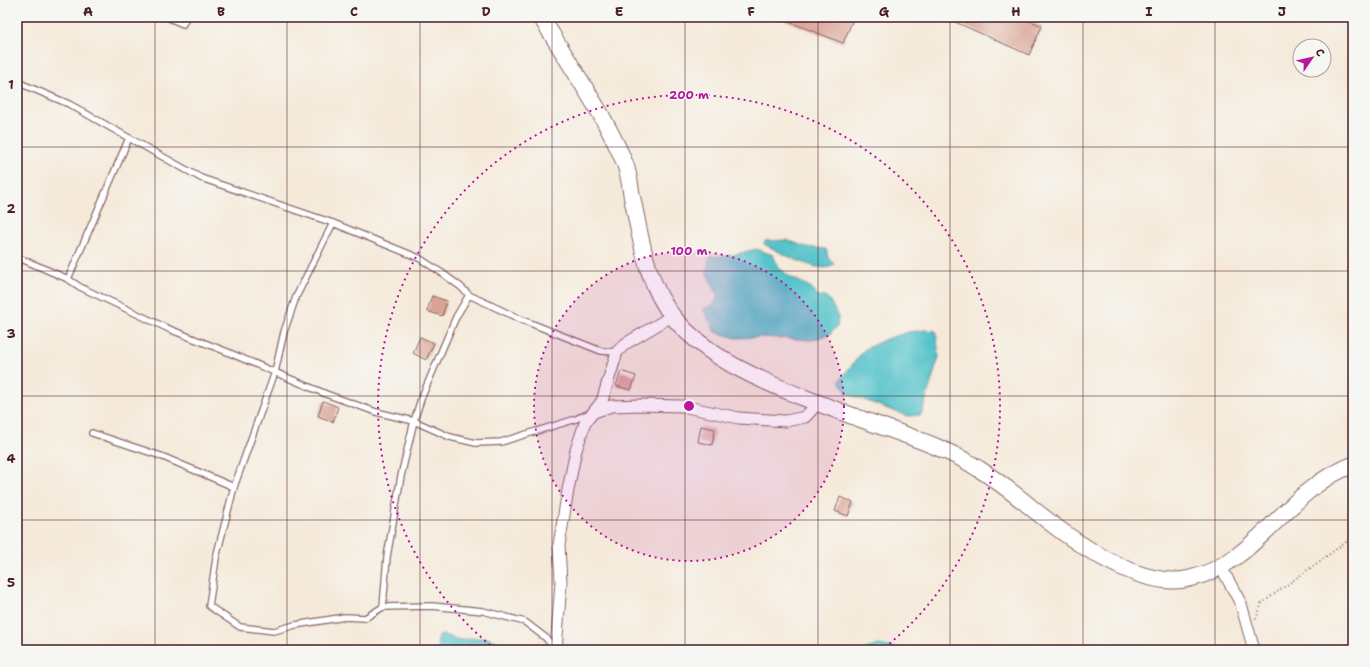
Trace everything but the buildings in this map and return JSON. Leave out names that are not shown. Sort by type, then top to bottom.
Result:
[{"type":"main road","points":[[541,17],[590,97],[617,145],[626,166],[648,272],[661,297],[672,316],[692,337],[712,353],[732,366],[768,383],[818,403],[937,446],[978,468],[1076,541],[1122,568],[1156,579],[1185,580],[1203,575],[1221,567],[1245,551],[1294,504],[1316,486],[1338,470],[1353,465]]},
{"type":"street","points":[[555,650],[561,582],[559,545],[576,450],[585,423],[602,401],[617,352],[625,344],[672,316]]},
{"type":"street","points":[[594,412],[611,406],[682,406],[739,418],[786,421],[805,417],[818,403]]},
{"type":"street","points":[[1221,567],[1241,604],[1254,650]]},
{"type":"lane","points":[[167,17],[183,24],[186,17]]},
{"type":"lane","points":[[17,82],[69,104],[201,178],[333,223],[419,258],[442,273],[469,295],[557,335],[600,351],[617,352]]},
{"type":"lane","points":[[68,279],[129,138]]},
{"type":"lane","points":[[333,223],[296,297],[284,332],[275,372],[234,487],[216,558],[209,606],[240,627],[274,631],[296,625],[345,617],[365,618],[383,607],[432,606],[483,611],[525,622],[546,638],[555,650]]},
{"type":"lane","points":[[17,257],[68,279],[80,288],[169,329],[326,394],[376,412],[414,421],[450,437],[476,443],[500,442],[594,412]]},
{"type":"lane","points":[[383,607],[387,557],[401,476],[414,421],[421,398],[456,318],[469,295]]},
{"type":"lane","points":[[92,433],[161,456],[234,487]]},
{"type":"path","points":[[1251,636],[1262,602],[1353,537]]},
{"type":"water","points":[[787,240],[806,247],[826,249],[828,257],[834,264],[830,267],[823,268],[806,264],[764,244],[765,241]]},
{"type":"water","points":[[756,249],[773,255],[779,268],[789,276],[810,287],[817,295],[829,299],[838,317],[837,327],[830,334],[812,340],[761,337],[736,338],[715,332],[703,309],[713,305],[718,296],[707,274],[709,257],[733,255]]},
{"type":"water","points":[[926,330],[936,331],[939,357],[921,415],[907,416],[848,394],[839,381],[865,349],[886,339],[909,332]]},
{"type":"water","points":[[443,635],[460,640],[487,638],[500,642],[511,642],[512,645],[504,650],[494,648],[490,650],[440,650],[438,640],[439,636]]},
{"type":"waterway","points":[[865,650],[879,646],[899,650]]}]
